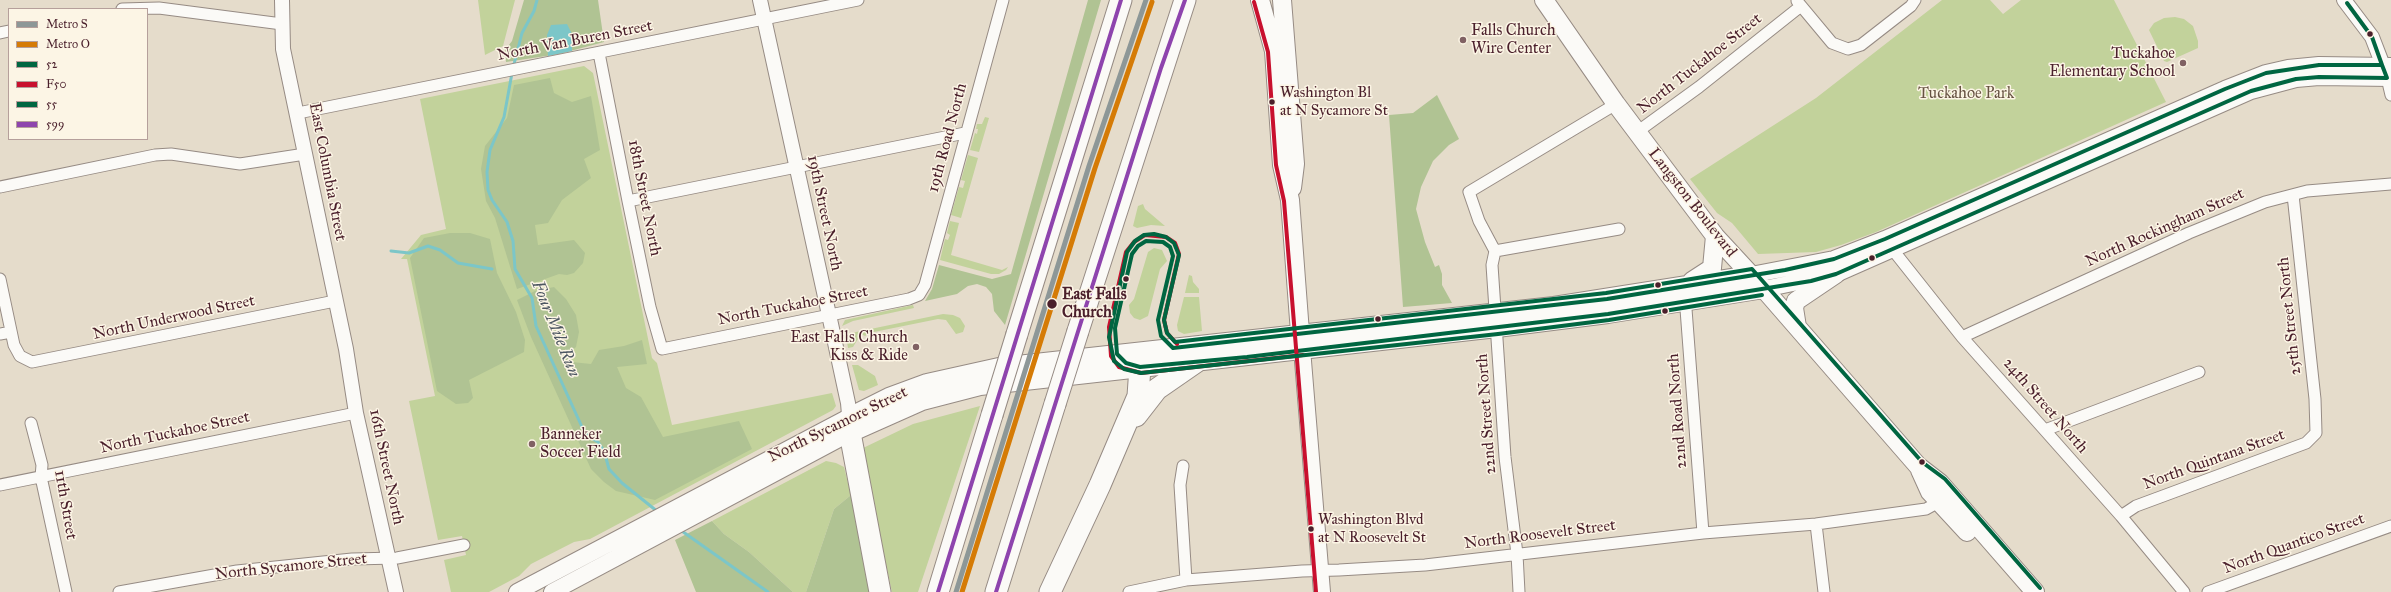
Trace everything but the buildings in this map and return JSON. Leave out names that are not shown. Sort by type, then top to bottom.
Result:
[{"type":"highway","points":[[938,592],[1121,0]]},
{"type":"highway","points":[[996,592],[1078,331],[1185,0]]},
{"type":"highway","points":[[1050,592],[1138,396],[1140,360]]},
{"type":"highway","points":[[1110,461],[1147,400],[1161,386],[1196,362]]},
{"type":"highway","points":[[849,425],[880,592]]},
{"type":"main road","points":[[1260,0],[1274,51],[1282,165],[1290,200],[1322,592]]},
{"type":"main road","points":[[1282,0],[1295,164],[1290,200]]},
{"type":"main road","name":"Langston Boulevard","points":[[1544,0],[1616,104],[1715,236],[1764,289],[1918,466],[1940,483],[1945,498],[2019,592]]},
{"type":"main road","name":"North Sycamore Street","points":[[517,592],[688,501],[849,425],[895,412],[952,392],[1140,360],[1496,320],[1607,299],[1764,289],[1836,274],[1889,245],[2225,89],[2266,73],[2288,68],[2319,65],[2388,72]]},
{"type":"main road","points":[[1685,294],[1712,268],[1715,236]]},
{"type":"main road","name":"North Sycamore Street","points":[[1685,294],[1751,275],[1834,259],[1889,245]]},
{"type":"main road","points":[[1797,327],[1794,308],[1796,301],[1836,274]]},
{"type":"main road","name":"North Sycamore Street","points":[[1140,360],[1196,362],[1301,342]]},
{"type":"main road","name":"North Sycamore Street","points":[[552,592],[705,511],[849,425]]},
{"type":"main road","name":"Langston Boulevard","points":[[1945,498],[2035,592]]},
{"type":"street","name":"East Columbia Street","points":[[282,0],[283,49],[298,113],[335,302],[346,349]]},
{"type":"street","name":"19th Street North","points":[[760,0],[828,315],[849,425]]},
{"type":"street","name":"North Van Buren Street","points":[[298,113],[858,0]]},
{"type":"street","name":"19th Road North","points":[[925,285],[965,133],[1003,0]]},
{"type":"street","points":[[1799,3],[1832,43],[1845,49],[1861,45],[1911,6],[1915,0]]},
{"type":"street","points":[[2347,1],[2372,37],[2388,72],[2391,95]]},
{"type":"street","name":"North Tuckahoe Street","points":[[1637,132],[1699,87],[1799,3]]},
{"type":"street","points":[[125,8],[136,4],[282,24]]},
{"type":"street","name":"18th Street North","points":[[600,53],[650,307],[662,349]]},
{"type":"street","name":"North Tuckahoe Street","points":[[1495,251],[1479,221],[1469,192],[1616,104]]},
{"type":"street","points":[[628,201],[965,133]]},
{"type":"street","points":[[0,187],[155,155],[171,154],[223,163],[240,164],[306,154]]},
{"type":"street","name":"North Rockingham Street","points":[[1962,336],[2189,233],[2265,202],[2307,191],[2391,184]]},
{"type":"street","name":"25th Street North","points":[[2293,195],[2316,406],[2316,433]]},
{"type":"street","points":[[1495,251],[1619,230]]},
{"type":"street","name":"24th Street North","points":[[1889,245],[1962,336],[2121,516],[2184,592]]},
{"type":"street","name":"22nd Street North","points":[[1495,251],[1492,265],[1505,457],[1517,554],[1519,592]]},
{"type":"street","points":[[0,279],[6,333]]},
{"type":"street","name":"North Tuckahoe Street","points":[[662,349],[909,299],[919,295],[925,285]]},
{"type":"street","name":"22nd Road North","points":[[1685,294],[1703,533]]},
{"type":"street","name":"North Underwood Street","points":[[6,333],[20,356],[32,362],[39,362],[335,302]]},
{"type":"street","name":"16th Street North","points":[[346,349],[356,413],[396,592]]},
{"type":"street","points":[[2045,430],[2199,372]]},
{"type":"street","name":"North Tuckahoe Street","points":[[0,485],[356,413]]},
{"type":"street","name":"11th Street","points":[[31,423],[42,465],[41,477],[66,592]]},
{"type":"street","name":"North Quintana Street","points":[[2121,516],[2136,506],[2306,444],[2316,433]]},
{"type":"street","points":[[1183,466],[1180,485],[1186,580]]},
{"type":"street","name":"North Roosevelt Street","points":[[1129,592],[1186,580],[1321,570],[1425,565],[1703,533],[1816,524],[1926,510],[1945,498]]},
{"type":"street","points":[[1816,524],[1824,592]]},
{"type":"street","name":"North Quantico Street","points":[[2208,592],[2391,526]]},
{"type":"street","name":"North Sycamore Street","points":[[119,592],[237,571],[352,559],[403,557],[464,545]]},
{"type":"green space","points":[[478,0],[515,0],[503,46],[485,55]]},
{"type":"green space","points":[[524,0],[598,0],[604,42],[559,54],[506,62],[505,50],[512,41]]},
{"type":"green space","points":[[1088,0],[1101,0],[1005,325],[994,311],[992,294],[986,287],[977,284],[968,286],[957,294],[925,301],[932,289],[939,265],[992,279],[1011,274]]},
{"type":"green space","name":"Tuckahoe Park","points":[[1942,0],[1990,0],[2003,14],[2021,0],[2114,0],[2166,102],[1876,232],[1841,245],[1816,252],[1758,254],[1732,223],[1717,213],[1690,179],[1816,98]]},
{"type":"green space","points":[[2175,17],[2184,19],[2193,26],[2198,41],[2198,48],[2167,62],[2164,61],[2149,30],[2154,23],[2164,18]]},
{"type":"green space","points":[[584,66],[593,73],[652,358],[657,363],[672,425],[832,393],[836,406],[833,410],[590,539],[574,542],[531,564],[519,576],[489,592],[451,592],[444,560],[466,555],[462,536],[438,540],[409,401],[435,396],[407,259],[401,259],[421,235],[446,229],[420,99]]},
{"type":"green space","points":[[550,78],[554,93],[572,102],[591,96],[600,150],[584,159],[591,178],[562,200],[548,223],[535,225],[538,245],[574,240],[585,253],[583,263],[574,273],[567,275],[559,274],[517,289],[495,218],[486,201],[481,169],[485,146],[507,118],[514,85]]},
{"type":"green space","points":[[1437,95],[1459,139],[1449,145],[1433,161],[1421,187],[1416,209],[1425,242],[1435,267],[1439,265],[1442,274],[1442,285],[1452,303],[1403,307],[1389,115],[1413,113]]},
{"type":"green space","points":[[985,117],[989,118],[979,152],[970,150],[975,133],[977,134],[977,124],[982,124]]},
{"type":"green space","points":[[968,155],[978,158],[961,218],[951,215],[959,187],[963,188],[965,181],[961,180]]},
{"type":"green space","points":[[1143,204],[1145,209],[1165,226],[1151,225],[1137,228],[1133,226],[1138,206]]},
{"type":"green space","points":[[950,221],[959,223],[951,255],[1002,270],[1008,267],[1006,270],[999,274],[991,274],[940,260],[945,239],[948,240],[950,235],[947,233]]},
{"type":"green space","points":[[450,233],[470,233],[490,239],[497,273],[516,312],[525,340],[524,352],[469,380],[473,398],[468,403],[456,404],[437,391],[410,258],[424,238]]},
{"type":"green space","points":[[1154,248],[1162,250],[1167,261],[1160,269],[1148,316],[1140,320],[1134,318],[1130,313],[1129,305],[1134,299],[1148,252]]},
{"type":"green space","points":[[1189,275],[1192,276],[1193,282],[1199,289],[1199,293],[1185,293]]},
{"type":"green space","points":[[554,287],[566,299],[576,315],[579,332],[576,347],[567,355],[572,362],[591,364],[599,350],[624,346],[642,340],[647,364],[617,367],[626,388],[641,397],[663,437],[739,421],[752,449],[655,500],[616,491],[604,482],[591,469],[531,337],[517,300],[535,291]]},
{"type":"green space","points":[[1184,297],[1199,297],[1202,331],[1184,334],[1178,331],[1177,325]]},
{"type":"green space","points":[[913,305],[914,308],[853,321],[842,326],[845,320]]},
{"type":"green space","points":[[943,314],[953,315],[960,318],[965,326],[963,332],[956,334],[946,320],[938,319],[869,333],[865,336],[861,334],[853,347],[848,348],[846,336],[856,332]]},
{"type":"green space","points":[[852,365],[858,365],[875,376],[878,385],[864,391],[859,390]]},
{"type":"green space","points":[[980,406],[918,592],[892,592],[861,449],[913,424]]},
{"type":"green space","points":[[826,461],[836,463],[844,467],[851,495],[834,509],[806,592],[793,592],[749,552],[724,534],[712,521]]},
{"type":"green space","points":[[851,495],[864,553],[870,592],[806,592],[834,509]]},
{"type":"green space","points":[[712,521],[724,534],[749,552],[793,592],[696,592],[675,540]]},
{"type":"water","points":[[567,24],[572,34],[572,51],[548,56],[547,35],[551,25]]},
{"type":"waterway","name":"Four Mile Run","points":[[513,68],[522,33],[534,11],[537,0]]},
{"type":"waterway","name":"Four Mile Run","points":[[512,73],[504,117],[490,150],[487,172],[488,190],[492,200],[507,222],[513,241],[515,269],[532,298],[536,326],[582,427],[588,436],[598,442],[604,451],[609,469],[622,483],[658,512]]},
{"type":"waterway","points":[[391,251],[409,253],[428,246],[440,250],[458,263],[492,269]]},
{"type":"waterway","name":"Four Mile Run","points":[[679,529],[768,592]]},
{"type":"metro line","name":"S","points":[[956,592],[1089,166],[1146,0]]},
{"type":"metro line","name":"O","points":[[962,592],[1095,168],[1152,2]]},
{"type":"transit line","name":"599","points":[[938,592],[1121,0]]},
{"type":"transit line","name":"599","points":[[996,592],[1161,68],[1185,0]]},
{"type":"transit line","name":"F50","points":[[1254,2],[1268,52],[1276,165],[1284,201],[1316,592]]},
{"type":"transit line","name":"52","points":[[2347,3],[2372,37],[2382,65]]},
{"type":"transit line","name":"52","points":[[2319,65],[2382,65],[2387,78],[2319,77],[2296,79],[2251,91],[1836,274],[1811,281],[1608,314],[1247,357],[1140,367],[1126,363],[1117,354],[1115,328],[1132,254],[1138,246],[1146,241],[1163,242],[1170,247],[1173,256],[1158,320],[1161,336],[1173,348],[1607,299],[1785,270],[1834,259],[1885,239],[2225,89],[2266,73],[2319,65]]},
{"type":"transit line","name":"55","points":[[1762,295],[1609,320],[1498,334],[1141,373],[1124,369],[1114,361],[1109,337],[1127,252],[1135,241],[1144,235],[1154,234],[1166,237],[1174,243],[1179,255],[1164,320],[1167,333],[1175,342],[1606,293],[1752,269],[1922,462],[1945,479],[2040,588]]},
{"type":"transit line","name":"F50","points":[[1177,344],[1167,333],[1164,320],[1179,254],[1175,243],[1166,237],[1145,235],[1134,242],[1126,252],[1109,327],[1111,356],[1119,367],[1141,373],[1303,355]]},
{"type":"place","name":"Falls Church Wire Center","points":[[1463,40]]},
{"type":"place","name":"Tuckahoe Elementary School","points":[[2183,63]]},
{"type":"place","name":"Washington Bl at N Sycamore St","points":[[1272,102]]},
{"type":"place","name":"East Falls Church","points":[[1052,304]]},
{"type":"place","name":"East Falls Church Kiss & Ride","points":[[916,347]]},
{"type":"place","name":"Banneker Soccer Field","points":[[532,444]]},
{"type":"place","name":"Washington Blvd at N Roosevelt St","points":[[1311,529]]}]
